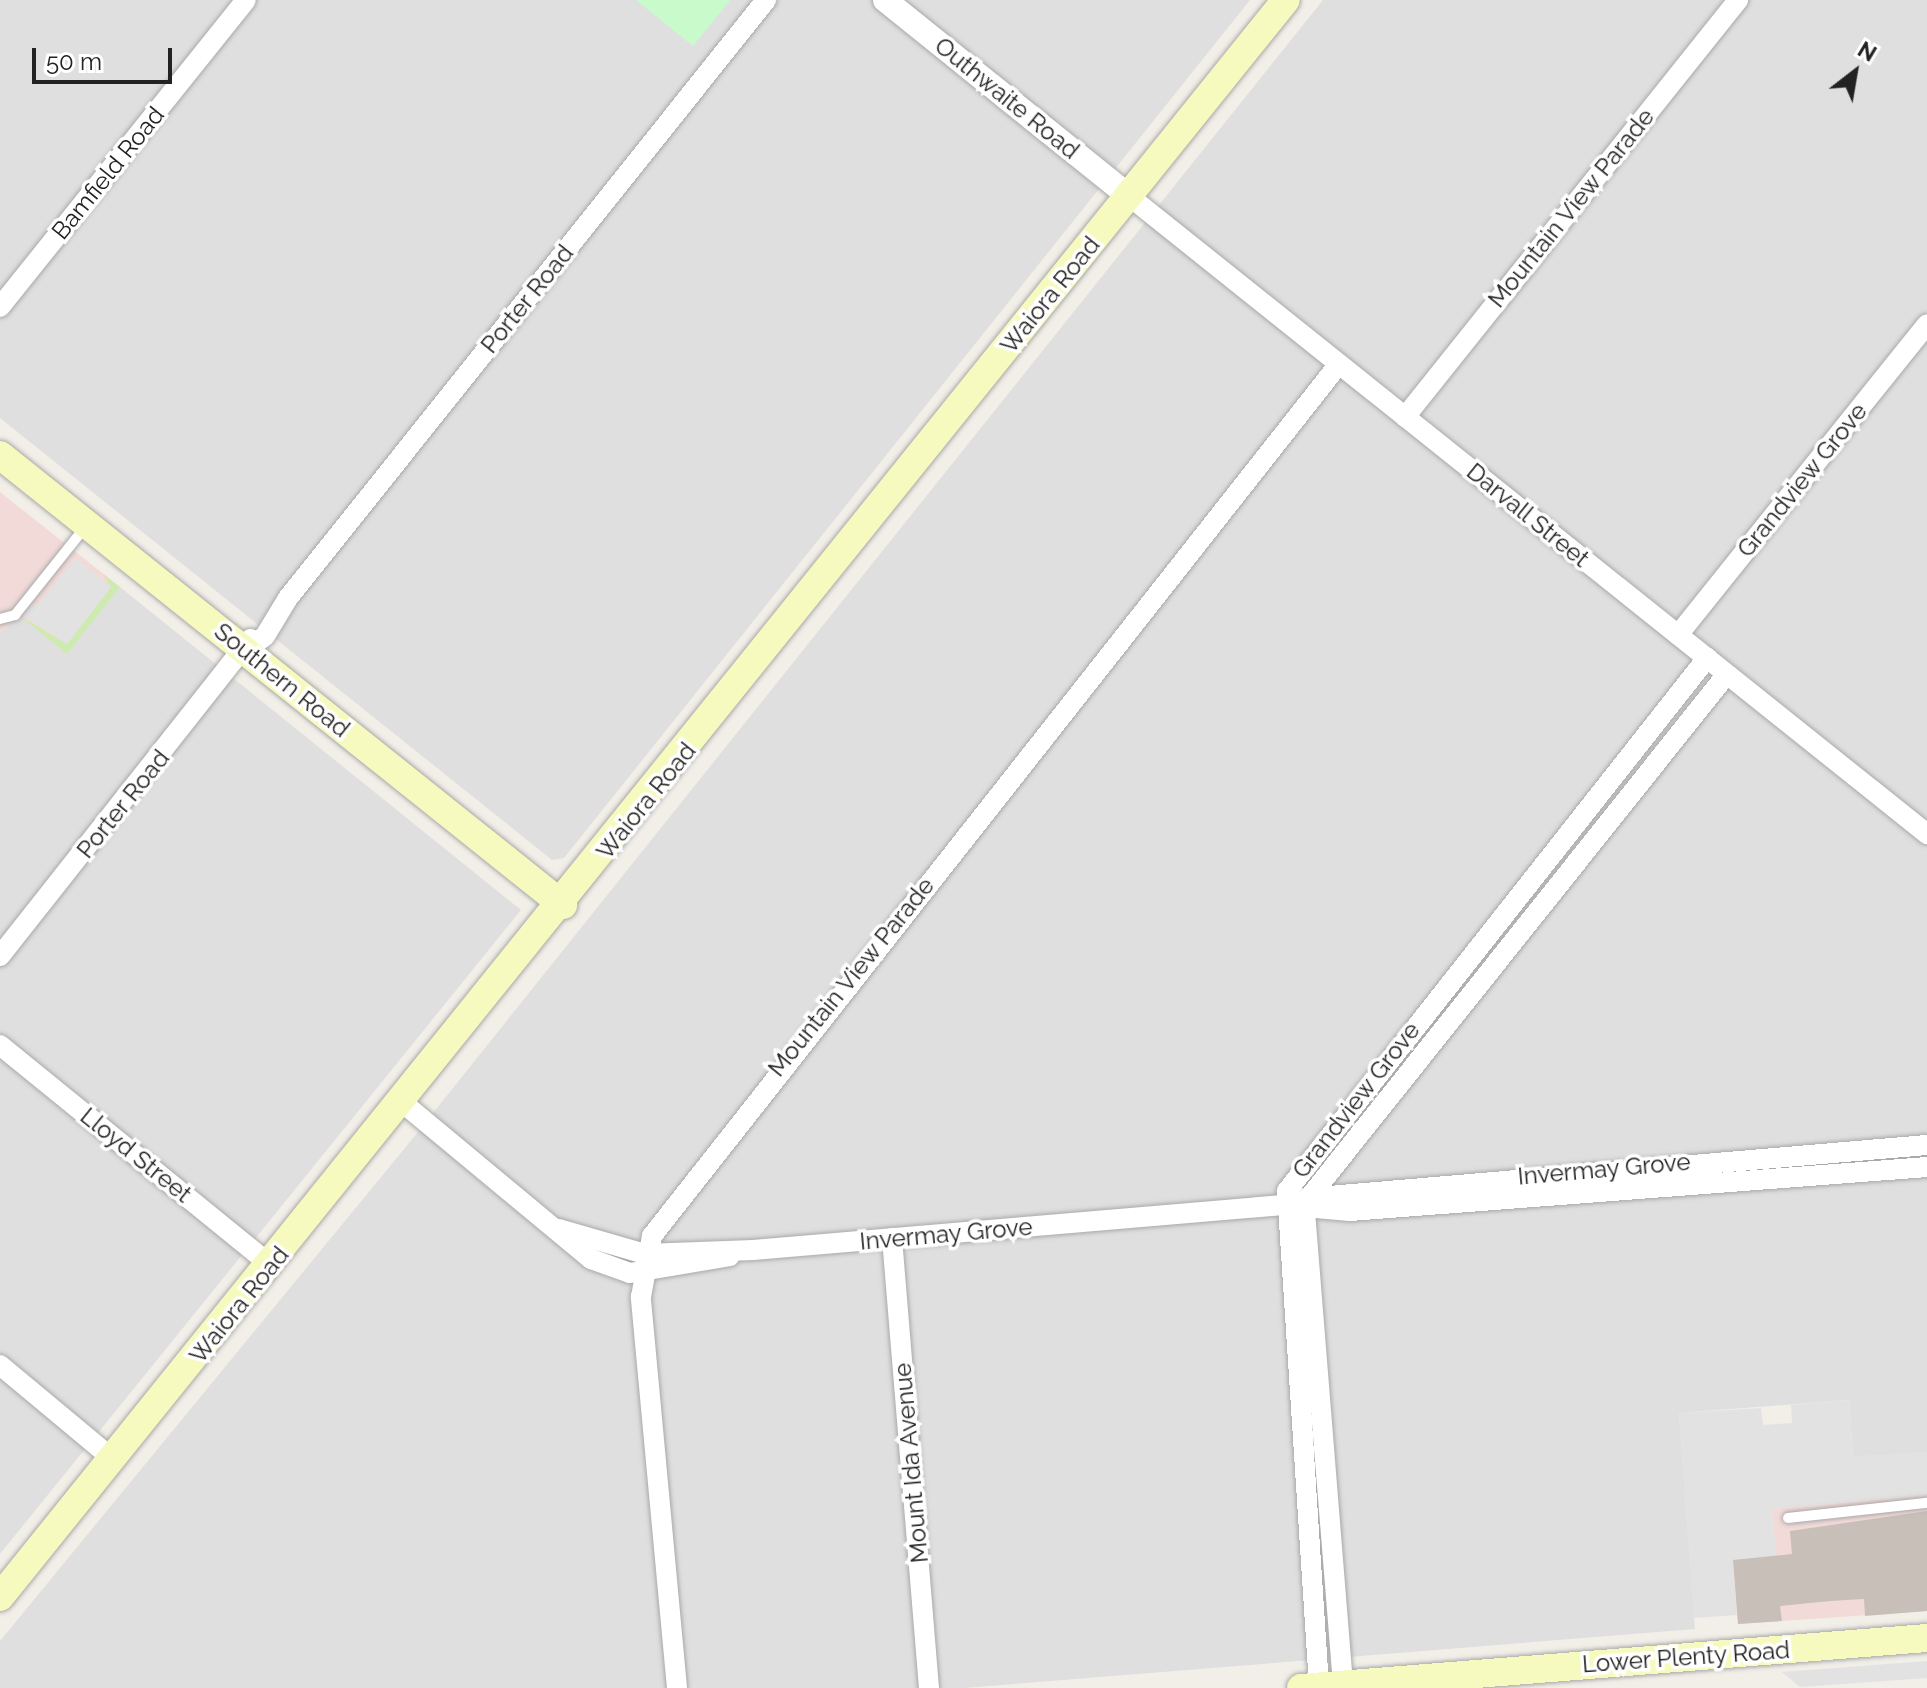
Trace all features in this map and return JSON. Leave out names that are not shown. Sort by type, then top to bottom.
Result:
[{"type":"main road","name":"Waiora Road","points":[[0,1597],[563,905],[1286,0]]},
{"type":"main road","name":"Southern Road","points":[[0,455],[563,905]]},
{"type":"main road","name":"Lower Plenty Road","points":[[1321,1686],[1927,1638]]},
{"type":"street","name":"Porter Road","points":[[0,956],[245,651],[265,636],[288,598],[766,0]]},
{"type":"street","name":"Outhwaite Road","points":[[885,0],[1129,196]]},
{"type":"street","name":"Mountain View Parade","points":[[1405,417],[1738,0]]},
{"type":"street","name":"Bamfield Road","points":[[0,307],[234,4]]},
{"type":"street","name":"Darvall Street","points":[[1129,196],[1927,834]]},
{"type":"street","name":"Grandview Grove","points":[[1678,635],[1927,324]]},
{"type":"street","name":"Mountain View Parade","points":[[643,1263],[674,1200],[1339,364]]},
{"type":"street","name":"Grandview Grove","points":[[1321,1686],[1283,1205],[1324,1138],[1707,658]]},
{"type":"street","name":"Grandview Grove","points":[[1321,1686],[1307,1202],[1727,674]]},
{"type":"street","name":"Lloyd Street","points":[[0,1045],[271,1265]]},
{"type":"street","name":"Invermay Grove","points":[[403,1103],[559,1229],[591,1259],[643,1263],[753,1250],[1927,1145]]},
{"type":"street","name":"Invermay Grove","points":[[1307,1202],[1350,1211],[1927,1167]]},
{"type":"street","name":"Mount Ida Avenue","points":[[892,1238],[929,1688]]},
{"type":"street","points":[[643,1263],[677,1688]]},
{"type":"street","points":[[0,1365],[113,1459]]},
{"type":"lane","points":[[0,619],[15,615],[87,525]]},
{"type":"lane","points":[[1788,1518],[1927,1503]]},
{"type":"shaded area","points":[[0,0],[1250,0],[564,858],[552,860],[0,418]]},
{"type":"shaded area","points":[[1323,0],[1927,0],[1927,1452],[1853,1457],[1849,1400],[1679,1413],[1695,1629],[964,1688],[0,1688],[0,1641],[409,1143]]},
{"type":"shaded area","points":[[0,492],[120,587],[67,654],[20,616],[0,633]]},
{"type":"shaded area","points":[[75,558],[111,587],[67,644],[22,614],[31,602],[37,606]]},
{"type":"shaded area","points":[[120,587],[521,910],[0,1554],[0,633],[20,616],[67,653]]},
{"type":"shaded area","points":[[1849,1400],[1853,1456],[1927,1452],[1927,1495],[1772,1509],[1776,1557],[1733,1561],[1737,1615],[1694,1618],[1679,1413],[1761,1408],[1763,1425],[1792,1423],[1791,1405]]},
{"type":"shaded area","points":[[1927,1495],[1927,1611],[1738,1624],[1733,1560],[1776,1557],[1772,1509]]},
{"type":"shaded area","points":[[1927,1661],[1927,1678],[1800,1687],[1782,1672]]},
{"type":"green space","points":[[636,0],[730,0],[693,46]]},
{"type":"green space","points":[[103,574],[120,587],[67,654],[20,616],[67,644],[111,587]]},
{"type":"building","points":[[1927,1511],[1927,1611],[1865,1616],[1864,1599],[1830,1601],[1780,1606],[1782,1621],[1738,1624],[1733,1560],[1792,1554],[1790,1531]]}]
